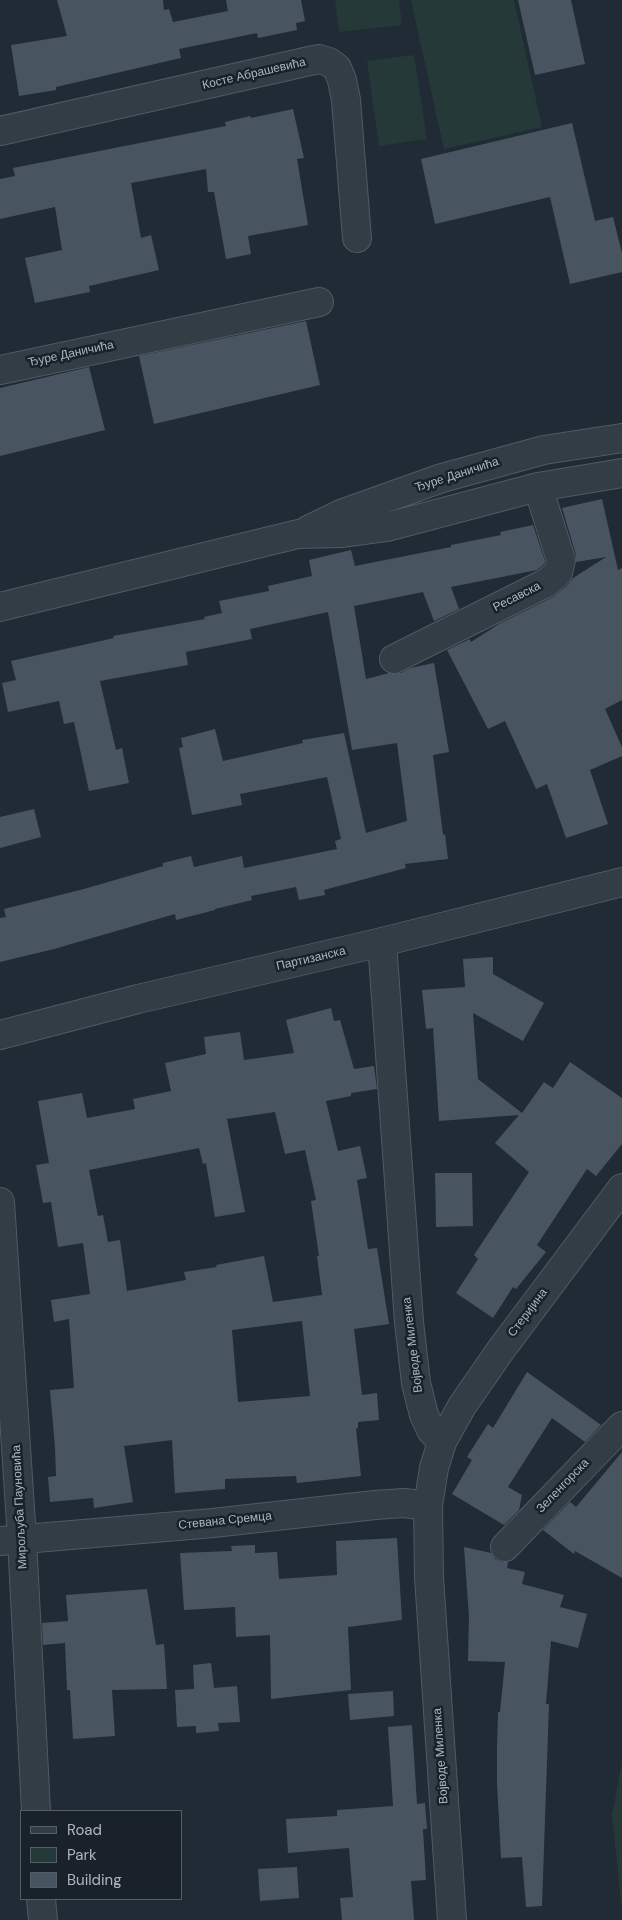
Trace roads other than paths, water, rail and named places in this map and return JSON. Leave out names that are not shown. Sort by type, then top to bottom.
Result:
[{"type":"street","name":"Косте Абрашевића","points":[[0,131],[319,59],[329,62],[337,68],[342,80],[346,100],[357,238]]},
{"type":"street","name":"Ђуре Даничића","points":[[0,370],[319,302]]},
{"type":"street","name":"Ђуре Даничића","points":[[0,607],[298,534],[341,514],[442,478],[544,450],[622,438]]},
{"type":"street","name":"Ђуре Даничића","points":[[298,534],[343,533],[387,526],[538,487],[622,473]]},
{"type":"street","name":"Ресавска","points":[[394,659],[546,582],[558,573],[561,560],[538,487]]},
{"type":"street","name":"Партизанска","points":[[0,1036],[138,999],[382,942],[622,882]]},
{"type":"street","name":"Војводе Миленка","points":[[382,942],[409,1322],[416,1383],[424,1416],[431,1430],[442,1442],[434,1468],[428,1506],[429,1577],[452,1920]]},
{"type":"street","name":"Стеријина","points":[[442,1442],[462,1406],[500,1351],[622,1188]]},
{"type":"street","name":"Мирољуба Пауновића","points":[[0,1202],[11,1540],[36,1810]]},
{"type":"street","name":"Зеленгорска","points":[[505,1547],[622,1426]]},
{"type":"street","name":"Стевана Сремца","points":[[11,1540],[213,1523],[375,1505],[404,1503],[428,1506]]},
{"type":"street","points":[[42,1900],[43,1920]]}]
